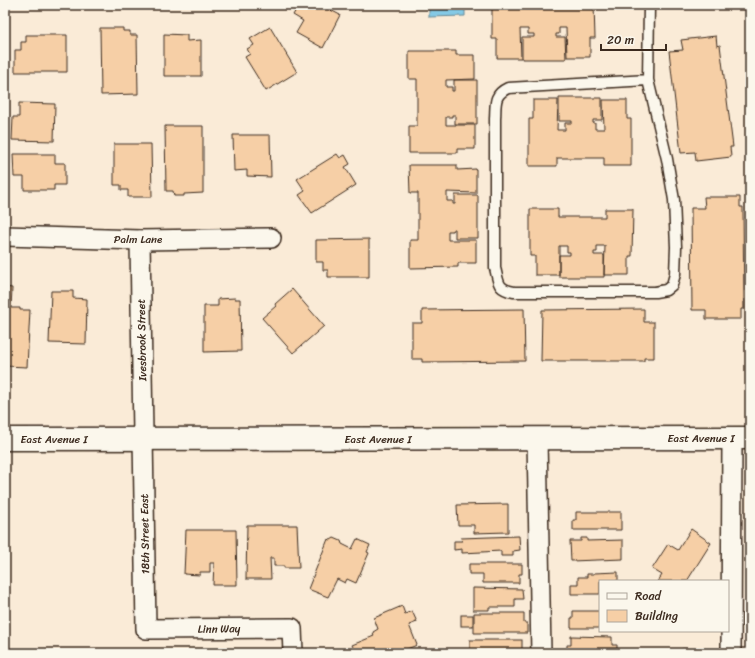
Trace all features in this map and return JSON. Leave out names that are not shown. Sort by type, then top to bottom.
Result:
[{"type":"main road","name":"East Avenue I","points":[[5,439],[741,438]]},
{"type":"street","name":"Palm Lane","points":[[5,236],[140,240],[271,238]]},
{"type":"street","name":"Ivesbrook Street","points":[[140,240],[144,440]]},
{"type":"street","points":[[731,653],[741,438]]},
{"type":"street","points":[[537,439],[541,653]]},
{"type":"street","name":"18th Street East","points":[[144,440],[146,630]]},
{"type":"street","name":"Linn Way","points":[[146,630],[292,628],[293,653]]},
{"type":"lane","points":[[648,80],[508,88],[496,97],[495,268],[499,285],[504,290],[514,292],[655,292],[666,290],[672,285],[675,274],[676,247],[674,200],[667,159],[648,80],[649,5]]},
{"type":"water","points":[[429,5],[465,5],[465,16],[429,17]]},
{"type":"building","points":[[299,5],[321,5],[340,15],[323,48],[296,33],[303,21],[293,15]]},
{"type":"building","points":[[492,5],[594,5],[595,38],[590,38],[590,57],[567,57],[566,28],[559,28],[559,34],[556,34],[556,37],[565,37],[566,59],[522,59],[522,37],[534,37],[534,34],[528,34],[528,29],[520,29],[521,58],[497,58],[497,39],[492,39]]},
{"type":"building","points":[[270,27],[297,72],[266,91],[245,57],[250,54],[247,49],[254,45],[250,39]]},
{"type":"building","points":[[100,28],[123,28],[123,31],[130,31],[130,35],[137,35],[138,94],[101,95]]},
{"type":"building","points":[[164,34],[187,35],[187,41],[201,40],[201,76],[164,76]]},
{"type":"building","points":[[26,35],[67,35],[67,72],[15,72],[15,50],[21,50],[21,42],[26,42]]},
{"type":"building","points":[[716,36],[717,46],[720,45],[733,147],[730,147],[731,157],[696,161],[695,152],[681,153],[669,51],[683,50],[681,40]]},
{"type":"building","points":[[409,51],[456,51],[456,55],[475,55],[475,79],[446,80],[446,87],[452,87],[452,91],[454,91],[454,80],[477,80],[477,124],[455,124],[455,115],[452,115],[452,117],[446,117],[446,125],[475,125],[475,149],[457,149],[457,153],[409,153],[409,126],[417,126],[417,79],[409,79]]},
{"type":"building","points":[[559,98],[602,98],[602,120],[593,120],[593,123],[595,123],[595,129],[604,129],[603,100],[627,100],[627,119],[631,119],[631,166],[604,166],[604,158],[557,158],[557,166],[529,166],[529,119],[533,119],[533,100],[558,100],[557,130],[565,130],[565,123],[572,123],[572,121],[559,121]]},
{"type":"building","points":[[19,103],[55,104],[54,141],[12,140],[13,117],[19,117]]},
{"type":"building","points":[[165,126],[203,126],[203,193],[174,196],[173,191],[166,191]]},
{"type":"building","points":[[233,135],[270,135],[271,177],[247,176],[247,170],[234,171]]},
{"type":"building","points":[[114,144],[151,144],[152,197],[128,197],[128,190],[121,190],[121,185],[114,185]]},
{"type":"building","points":[[13,154],[55,154],[55,163],[65,163],[65,185],[54,185],[54,190],[24,190],[24,177],[14,177]]},
{"type":"building","points":[[337,154],[340,158],[345,155],[350,164],[345,167],[356,185],[312,213],[299,195],[305,191],[297,179]]},
{"type":"building","points":[[409,165],[457,165],[457,170],[476,169],[476,193],[447,192],[447,201],[453,201],[453,204],[455,204],[455,195],[478,195],[478,238],[455,238],[455,229],[453,229],[453,231],[448,231],[448,240],[476,240],[476,263],[458,263],[458,267],[410,268],[410,240],[418,240],[418,193],[410,193]]},
{"type":"building","points":[[704,197],[740,197],[740,207],[743,207],[744,309],[741,309],[741,319],[706,319],[706,310],[692,310],[691,208],[705,208]]},
{"type":"building","points":[[530,209],[558,209],[558,217],[605,217],[605,209],[633,209],[632,256],[629,256],[629,275],[604,275],[604,277],[559,277],[559,275],[535,275],[535,256],[530,256]],"holes":[[[559,246],[567,246],[567,252],[570,252],[570,255],[559,255]],[[597,246],[605,246],[604,275],[604,255],[594,255],[594,252],[597,252]]]},
{"type":"building","points":[[369,239],[369,277],[328,277],[328,270],[323,270],[323,262],[316,262],[316,240]]},
{"type":"building","points":[[5,287],[12,288],[11,308],[30,310],[27,367],[5,366]]},
{"type":"building","points":[[292,289],[324,326],[293,353],[262,318]]},
{"type":"building","points":[[51,291],[73,291],[73,298],[87,299],[86,344],[49,343]]},
{"type":"building","points":[[218,299],[240,299],[241,351],[204,352],[204,306],[218,306]]},
{"type":"building","points":[[524,309],[525,361],[422,362],[422,359],[412,359],[412,323],[422,323],[422,310]]},
{"type":"building","points":[[644,309],[644,322],[654,322],[654,358],[644,358],[644,361],[541,361],[542,310]]},
{"type":"building","points":[[508,504],[508,532],[474,533],[474,525],[458,525],[457,505]]},
{"type":"building","points":[[576,512],[621,512],[621,530],[573,530],[573,520],[576,520]]},
{"type":"building","points":[[247,525],[297,525],[299,568],[274,566],[274,558],[270,558],[271,579],[246,579]]},
{"type":"building","points":[[691,529],[711,543],[688,580],[659,580],[662,575],[652,569],[668,544],[678,550]]},
{"type":"building","points":[[186,530],[236,530],[237,585],[213,585],[214,563],[210,563],[210,572],[200,572],[200,575],[184,574]]},
{"type":"building","points":[[519,536],[520,550],[513,551],[513,556],[501,556],[501,551],[462,553],[462,549],[454,550],[454,541],[462,541],[461,538]]},
{"type":"building","points":[[334,538],[352,549],[357,539],[370,545],[367,552],[369,553],[356,583],[347,579],[345,583],[337,579],[328,597],[308,589],[328,539],[331,540]]},
{"type":"building","points":[[581,538],[587,538],[587,541],[623,540],[623,559],[571,561],[570,541],[581,541]]},
{"type":"building","points":[[469,564],[522,564],[522,574],[519,574],[519,583],[483,583],[483,574],[469,574]]},
{"type":"building","points":[[618,572],[618,580],[599,580],[599,594],[571,594],[571,584],[578,584],[578,577],[587,577],[587,574]]},
{"type":"building","points":[[473,588],[522,589],[523,599],[515,599],[515,607],[489,607],[489,610],[473,610]]},
{"type":"building","points":[[402,606],[405,614],[412,611],[417,622],[409,625],[417,645],[397,653],[356,653],[352,645],[374,636],[373,632],[378,629],[374,618]]},
{"type":"building","points":[[573,611],[599,611],[599,628],[571,628],[571,618],[573,618]]},
{"type":"building","points":[[474,613],[524,613],[524,623],[527,623],[527,633],[474,633]]},
{"type":"building","points":[[461,615],[473,615],[473,626],[461,626]]},
{"type":"building","points":[[571,636],[612,637],[612,645],[617,645],[617,653],[567,653],[567,645],[571,645]]},
{"type":"building","points":[[470,640],[522,640],[522,652],[470,652]]},
{"type":"building","points":[[682,649],[688,649],[689,652],[715,651],[715,653],[675,653],[683,652]]}]
